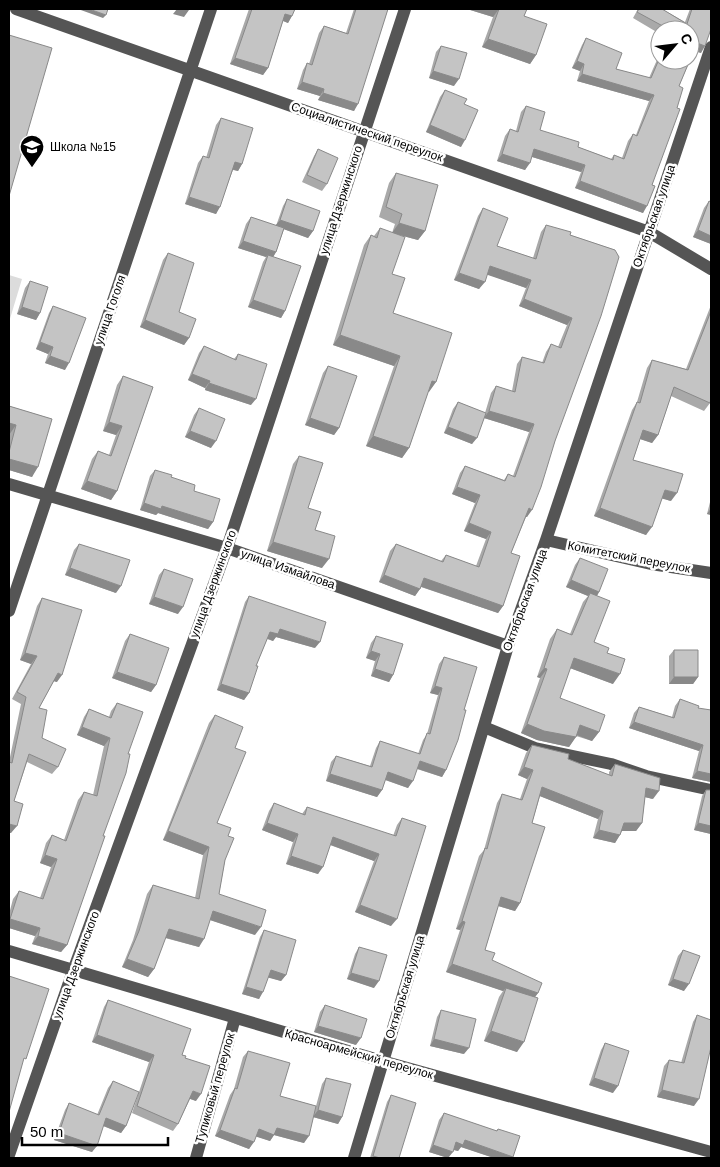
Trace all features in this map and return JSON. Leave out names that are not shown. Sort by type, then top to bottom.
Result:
[{"type":"street","name":"Социалистический переулок","points":[[16,9],[649,232],[711,269]]},
{"type":"street","name":"улица Гоголя","points":[[9,611],[211,9]]},
{"type":"street","name":"улица Дзержинского","points":[[9,1155],[73,971],[227,548],[405,9]]},
{"type":"street","name":"Октябрьская улица","points":[[354,1158],[508,646],[546,540],[711,47]]},
{"type":"street","name":"улица Измайлова","points":[[9,484],[227,548],[508,646]]},
{"type":"street","name":"Комитетский переулок","points":[[546,540],[651,564],[711,573]]},
{"type":"street","points":[[484,727],[535,748],[611,764],[646,776],[711,790]]},
{"type":"street","name":"Красноармейский переулок","points":[[9,952],[382,1061],[711,1152]]},
{"type":"street","name":"Тупиковый переулок","points":[[196,1158],[235,1018]]},
{"type":"shaded area","points":[[9,275],[22,279],[9,322]]},
{"type":"building","points":[[89,9],[108,9],[106,15]]},
{"type":"building","points":[[252,9],[295,9],[292,16],[285,14],[268,68],[235,58]]},
{"type":"building","points":[[356,9],[388,9],[358,104],[323,93],[324,89],[302,82],[307,63],[312,65],[324,26],[348,34]]},
{"type":"building","points":[[499,9],[527,9],[524,16],[547,24],[536,55],[488,39]]},
{"type":"building","points":[[639,9],[662,9],[680,20],[652,20],[637,12]]},
{"type":"building","points":[[692,9],[711,9],[711,29],[705,46],[700,44],[700,20],[688,20]]},
{"type":"building","points":[[9,35],[52,48],[9,196]]},
{"type":"building","points":[[586,38],[622,53],[616,69],[651,78],[654,70],[686,70],[679,86],[683,88],[677,108],[680,109],[652,185],[655,186],[647,206],[580,181],[585,165],[534,149],[530,163],[502,154],[510,129],[518,132],[526,106],[545,112],[540,130],[579,142],[578,147],[613,160],[614,155],[624,159],[633,134],[637,136],[654,95],[582,74],[584,64],[577,61]]},
{"type":"building","points":[[441,46],[467,53],[459,79],[433,71]]},
{"type":"building","points":[[445,90],[467,99],[464,104],[478,110],[465,140],[430,125]]},
{"type":"building","points":[[221,118],[253,128],[242,164],[235,162],[220,207],[189,197],[203,156],[209,158]]},
{"type":"building","points":[[318,149],[338,158],[327,184],[307,175]]},
{"type":"building","points":[[396,173],[438,185],[425,231],[399,223],[402,214],[386,207]]},
{"type":"building","points":[[287,199],[320,211],[313,231],[280,220]]},
{"type":"building","points":[[709,201],[711,202],[711,236],[698,230]]},
{"type":"building","points":[[483,208],[508,218],[497,246],[536,259],[546,225],[571,232],[570,235],[615,250],[619,257],[601,316],[555,441],[541,487],[532,510],[529,508],[511,553],[520,556],[503,606],[424,578],[420,589],[384,575],[396,544],[443,562],[446,555],[479,567],[491,532],[469,523],[480,495],[457,487],[465,466],[505,481],[508,474],[515,477],[534,424],[489,411],[496,386],[515,392],[522,357],[544,363],[551,344],[561,348],[572,318],[524,299],[531,280],[490,266],[485,282],[459,273]]},
{"type":"building","points":[[251,217],[284,228],[276,252],[243,241]]},
{"type":"building","points":[[380,228],[405,237],[392,274],[405,278],[393,313],[452,333],[436,382],[432,381],[409,448],[373,436],[400,356],[340,335],[371,235],[377,238]]},
{"type":"building","points":[[168,253],[194,263],[179,312],[196,319],[189,338],[145,320]]},
{"type":"building","points":[[268,255],[301,266],[285,311],[253,300]]},
{"type":"building","points":[[30,281],[48,287],[40,313],[22,307]]},
{"type":"building","points":[[53,306],[86,318],[69,363],[50,356],[53,347],[40,342]]},
{"type":"building","points":[[711,311],[710,403],[674,387],[658,435],[643,430],[633,460],[683,474],[677,493],[665,490],[652,527],[600,508],[637,402],[640,403],[652,360],[688,370]]},
{"type":"building","points":[[204,346],[236,360],[238,354],[267,364],[256,399],[209,383],[210,381],[192,374]]},
{"type":"building","points":[[328,366],[357,376],[339,428],[310,418]]},
{"type":"building","points":[[123,376],[153,387],[117,491],[87,481],[98,451],[111,456],[122,426],[109,422]]},
{"type":"building","points":[[458,402],[486,413],[477,438],[448,427]]},
{"type":"building","points":[[9,406],[52,419],[38,467],[9,459],[16,425],[9,423]]},
{"type":"building","points":[[199,408],[225,419],[216,441],[190,431]]},
{"type":"building","points":[[299,456],[323,463],[308,508],[321,512],[315,530],[335,536],[329,559],[273,542]]},
{"type":"building","points":[[155,470],[195,485],[194,491],[220,499],[213,522],[162,506],[161,509],[144,503]]},
{"type":"building","points":[[79,544],[130,560],[121,586],[70,568]]},
{"type":"building","points":[[580,558],[608,569],[599,592],[571,580]]},
{"type":"building","points":[[164,569],[193,579],[183,607],[154,597]]},
{"type":"building","points":[[590,593],[610,601],[594,642],[609,648],[607,653],[625,659],[620,674],[574,658],[560,698],[605,715],[599,732],[580,725],[576,737],[544,731],[527,724],[547,669],[544,668],[557,629],[572,635]]},
{"type":"building","points":[[249,596],[326,622],[320,642],[280,629],[278,634],[270,632],[256,666],[258,666],[249,693],[221,684]]},
{"type":"building","points":[[42,598],[82,610],[62,675],[58,673],[39,708],[47,710],[42,738],[66,749],[58,767],[29,754],[14,801],[23,804],[17,826],[9,824],[9,762],[12,763],[26,697],[17,692],[37,656],[25,653]]},
{"type":"building","points":[[130,634],[169,648],[156,685],[117,672]]},
{"type":"building","points":[[376,636],[403,644],[393,675],[375,669],[380,654],[371,651]]},
{"type":"building","points":[[674,650],[698,650],[698,677],[674,677]]},
{"type":"building","points":[[444,657],[477,667],[464,710],[466,710],[458,740],[446,770],[420,761],[413,781],[388,772],[382,790],[330,774],[336,756],[372,767],[380,741],[420,754],[427,733],[430,734],[442,688],[435,686]]},
{"type":"building","points":[[680,699],[699,706],[698,708],[711,710],[711,774],[697,771],[703,745],[634,722],[639,707],[674,718]]},
{"type":"building","points":[[117,703],[143,712],[128,754],[130,754],[126,773],[67,945],[38,936],[40,928],[10,919],[19,891],[43,899],[57,859],[45,855],[52,835],[66,841],[84,792],[97,796],[110,738],[82,727],[89,709],[111,718]]},
{"type":"building","points":[[215,715],[243,727],[235,748],[246,752],[217,823],[231,828],[228,836],[234,838],[225,860],[219,894],[266,910],[261,927],[213,911],[204,939],[169,929],[154,969],[127,959],[139,931],[153,885],[199,899],[209,847],[168,831]]},
{"type":"building","points":[[532,745],[569,754],[568,759],[612,776],[615,764],[660,778],[659,791],[646,788],[642,823],[624,823],[620,835],[599,830],[603,811],[542,787],[532,823],[545,827],[520,903],[501,897],[485,950],[495,953],[492,960],[542,983],[538,993],[452,964],[465,922],[462,921],[485,848],[487,849],[502,794],[522,800],[533,770],[524,767]]},
{"type":"building","points":[[706,790],[711,790],[711,826],[698,823]]},
{"type":"building","points":[[274,803],[305,815],[307,807],[396,836],[402,818],[426,826],[397,919],[360,905],[379,854],[333,837],[323,867],[291,856],[298,834],[267,823]]},
{"type":"building","points":[[264,930],[296,940],[286,975],[271,970],[263,992],[246,987]]},
{"type":"building","points":[[359,947],[387,955],[379,981],[351,973]]},
{"type":"building","points":[[683,950],[700,956],[689,984],[673,979]]},
{"type":"building","points":[[9,976],[49,989],[26,1059],[24,1058],[9,1112]]},
{"type":"building","points":[[506,988],[538,998],[524,1042],[491,1031]]},
{"type":"building","points":[[108,1000],[191,1029],[182,1055],[186,1056],[185,1058],[210,1066],[201,1094],[193,1091],[178,1124],[137,1106],[154,1055],[97,1035]]},
{"type":"building","points":[[325,1005],[367,1019],[361,1038],[318,1026]]},
{"type":"building","points":[[441,1010],[476,1019],[469,1048],[434,1039]]},
{"type":"building","points":[[697,1015],[711,1020],[711,1047],[699,1099],[662,1090],[669,1060],[684,1063]]},
{"type":"building","points":[[605,1043],[629,1051],[618,1086],[594,1078]]},
{"type":"building","points":[[248,1051],[290,1063],[280,1096],[316,1106],[309,1136],[277,1128],[274,1135],[259,1129],[254,1142],[220,1130],[235,1088],[237,1089]]},
{"type":"building","points":[[326,1078],[351,1084],[342,1117],[318,1110]]},
{"type":"building","points":[[113,1081],[139,1092],[126,1126],[106,1118],[97,1146],[59,1133],[69,1103],[99,1115]]},
{"type":"building","points":[[391,1095],[416,1103],[399,1158],[380,1158],[373,1156]]},
{"type":"building","points":[[444,1113],[497,1131],[498,1129],[520,1136],[513,1157],[465,1140],[463,1145],[456,1142],[453,1152],[433,1145]]},
{"type":"place","name":"Школа №15","points":[[32,168]]}]
